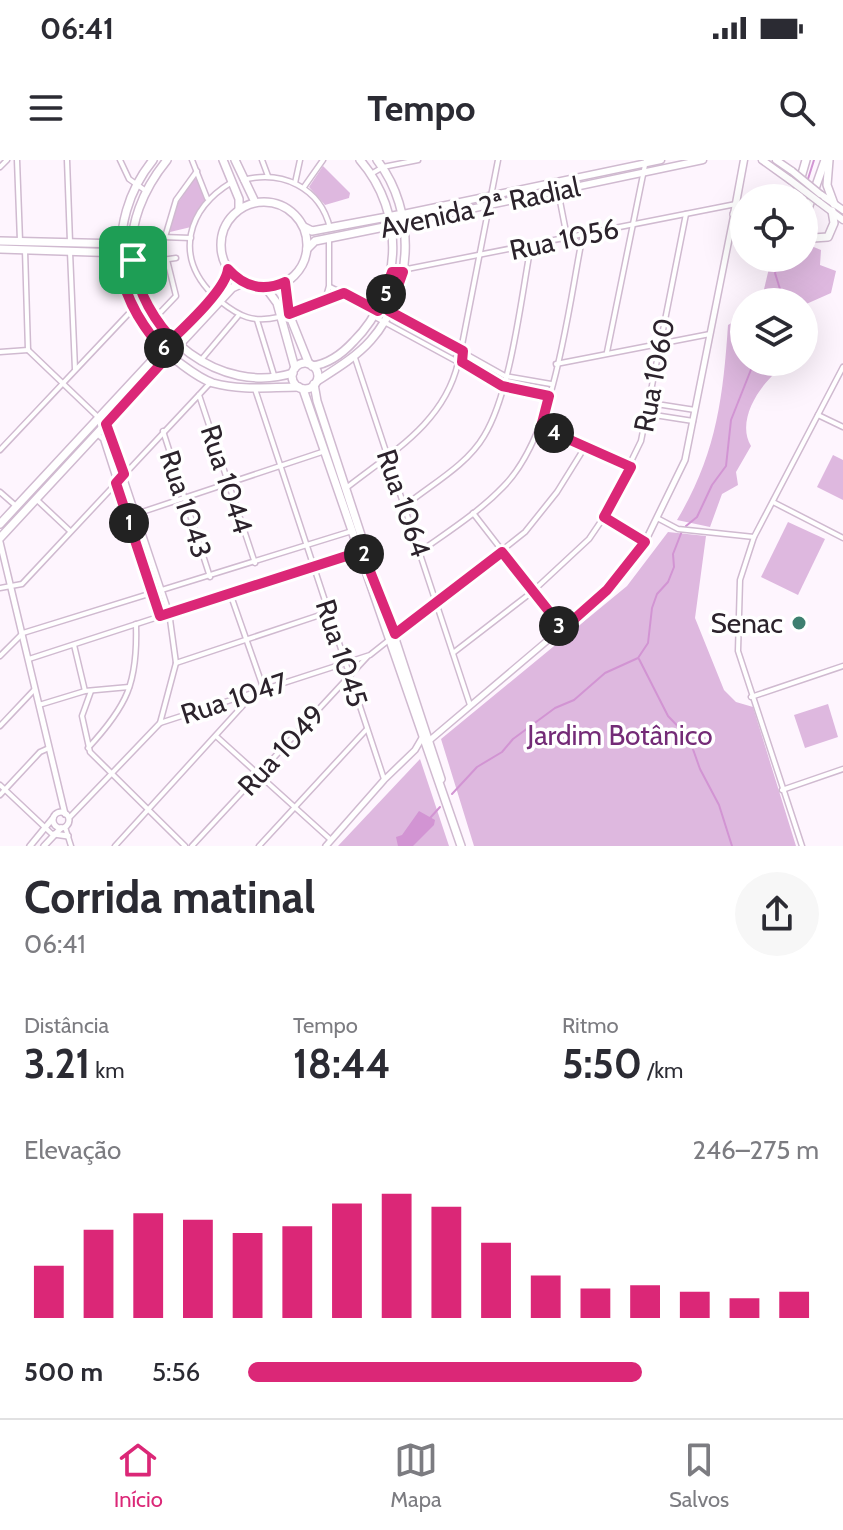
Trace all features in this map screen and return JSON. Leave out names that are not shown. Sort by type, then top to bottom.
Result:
[{"type":"main road","points":[[153,160],[135,185],[120,248],[124,283],[133,309],[165,352],[211,383],[254,389],[301,388],[316,383],[355,356],[383,322],[403,272],[404,223],[403,214],[380,164]]},
{"type":"main road","points":[[167,160],[146,191],[133,245],[133,264],[155,319],[175,342],[200,361],[253,377],[274,377],[326,363],[348,348],[378,311],[392,272],[390,216],[371,174],[360,160]]},
{"type":"main road","points":[[223,160],[239,209]]},
{"type":"main road","points":[[235,160],[255,202]]},
{"type":"main road","name":"Avenida 2ª Radial","points":[[303,227],[312,231],[330,228],[661,160]]},
{"type":"main road","name":"Avenida 2ª Radial","points":[[307,250],[315,241],[703,160]]},
{"type":"main road","points":[[740,184],[744,160]]},
{"type":"main road","points":[[762,160],[820,198]]},
{"type":"main road","points":[[776,160],[792,171],[843,220]]},
{"type":"main road","points":[[799,184],[806,160]]},
{"type":"main road","points":[[818,238],[828,237],[834,223],[827,185],[827,160]]},
{"type":"main road","points":[[818,184],[827,160]]},
{"type":"main road","points":[[646,161],[658,170]]},
{"type":"main road","points":[[217,298],[228,269],[220,245],[222,231],[239,209],[255,202],[284,206],[303,227],[307,250],[297,272],[285,282],[266,288],[243,283],[228,269]]},
{"type":"main road","points":[[833,208],[843,210]]},
{"type":"main road","points":[[0,241],[70,242],[120,248]]},
{"type":"main road","points":[[0,249],[70,252],[133,245]]},
{"type":"main road","points":[[285,282],[285,315],[294,371],[325,451],[355,516],[392,636]]},
{"type":"main road","points":[[0,524],[217,298],[243,283]]},
{"type":"main road","points":[[266,288],[285,315],[310,365],[352,531],[392,636],[461,846]]},
{"type":"main road","points":[[0,540],[106,424],[165,352]]},
{"type":"main road","points":[[253,377],[254,389]]},
{"type":"main road","points":[[352,531],[356,527],[355,516]]},
{"type":"main road","points":[[359,551],[364,553],[381,596]]},
{"type":"main road","points":[[426,736],[427,752],[444,793]]},
{"type":"street","points":[[0,167],[7,160]]},
{"type":"street","points":[[17,160],[20,241]]},
{"type":"street","points":[[67,160],[70,242]]},
{"type":"street","points":[[120,160],[135,185],[146,191]]},
{"type":"street","points":[[192,160],[207,198]]},
{"type":"street","points":[[262,160],[268,176]]},
{"type":"street","points":[[295,183],[300,160]]},
{"type":"street","points":[[304,187],[323,160]]},
{"type":"street","points":[[371,174],[380,164],[418,160]]},
{"type":"street","points":[[342,491],[438,411],[452,386],[462,351],[498,160]]},
{"type":"street","points":[[607,352],[646,161]]},
{"type":"street","points":[[165,237],[176,200],[197,171]]},
{"type":"street","points":[[243,180],[268,176],[304,187],[322,206],[330,228]]},
{"type":"street","points":[[232,182],[207,198],[191,238],[190,265],[217,298],[238,316],[257,320],[285,315],[344,293]]},
{"type":"street","points":[[558,191],[567,237]]},
{"type":"street","name":"Rua 1056","points":[[392,272],[730,205]]},
{"type":"street","name":"Rua 1060","points":[[453,653],[532,592],[589,539],[631,467],[648,414],[686,214]]},
{"type":"street","points":[[421,551],[504,486],[526,459],[541,427],[549,396],[583,234]]},
{"type":"street","points":[[326,846],[426,736],[441,729],[563,629],[607,590],[645,542],[659,519],[685,460],[730,234]]},
{"type":"street","points":[[133,245],[165,237],[191,238]]},
{"type":"street","points":[[325,301],[329,286],[329,238]]},
{"type":"street","points":[[406,505],[462,461],[484,437],[505,376],[531,245]]},
{"type":"street","points":[[25,250],[28,350],[106,424],[169,612],[176,663],[160,723],[112,775],[67,816],[63,827],[44,846]]},
{"type":"street","points":[[70,252],[75,369]]},
{"type":"street","points":[[133,264],[176,258]]},
{"type":"street","points":[[155,319],[176,296],[167,260]]},
{"type":"street","points":[[329,286],[378,311],[389,311],[505,376],[551,384]]},
{"type":"street","points":[[0,450],[133,309]]},
{"type":"street","points":[[378,311],[383,322],[502,386],[549,396]]},
{"type":"street","points":[[200,361],[238,316]]},
{"type":"street","points":[[257,320],[274,377]]},
{"type":"street","points":[[556,364],[710,334]]},
{"type":"street","name":"Rua 1064","points":[[348,348],[355,356],[406,505],[470,705]]},
{"type":"street","points":[[0,352],[28,350]]},
{"type":"street","points":[[802,846],[751,697],[738,651],[736,628],[742,571],[754,537],[843,367]]},
{"type":"street","points":[[0,588],[22,584],[211,383]]},
{"type":"street","name":"Rua 1045","points":[[254,389],[384,779]]},
{"type":"street","name":"Rua 1044","points":[[199,395],[255,563]]},
{"type":"street","points":[[650,403],[697,410]]},
{"type":"street","points":[[648,414],[695,421]]},
{"type":"street","points":[[818,415],[843,427]]},
{"type":"street","points":[[541,427],[631,467]]},
{"type":"street","name":"Rua 1043","points":[[163,431],[210,577]]},
{"type":"street","points":[[97,434],[103,439],[140,563],[160,616]]},
{"type":"street","name":"Rua 1047","points":[[160,723],[263,687],[370,655],[525,532],[557,492],[585,447]]},
{"type":"street","points":[[127,517],[325,451]]},
{"type":"street","points":[[0,492],[16,506]]},
{"type":"street","points":[[36,499],[70,531]]},
{"type":"street","points":[[773,502],[843,538]]},
{"type":"street","points":[[473,513],[563,629]]},
{"type":"street","points":[[604,517],[645,542]]},
{"type":"street","points":[[659,519],[678,529],[754,537]]},
{"type":"street","points":[[0,656],[23,633],[352,531]]},
{"type":"street","points":[[0,540],[67,816]]},
{"type":"street","points":[[29,659],[359,551]]},
{"type":"street","points":[[140,563],[152,558]]},
{"type":"street","points":[[0,588],[8,576]]},
{"type":"street","points":[[230,593],[263,687]]},
{"type":"street","points":[[176,663],[329,612]]},
{"type":"street","points":[[88,748],[123,707],[136,655],[136,624]]},
{"type":"street","points":[[74,645],[88,691],[82,716],[88,748],[185,846]]},
{"type":"street","name":"Rua 1049","points":[[192,846],[370,655]]},
{"type":"street","points":[[751,697],[843,666]]},
{"type":"street","points":[[25,700],[39,703],[88,691],[129,687]]},
{"type":"street","points":[[0,726],[35,688]]},
{"type":"street","points":[[115,846],[256,691]]},
{"type":"street","points":[[259,846],[366,729]]},
{"type":"street","points":[[216,736],[331,840]]},
{"type":"street","points":[[0,795],[2,787],[40,752],[49,748]]},
{"type":"street","points":[[415,750],[427,752]]},
{"type":"street","points":[[782,790],[843,769]]},
{"type":"street","points":[[2,787],[53,835],[68,836]]},
{"type":"street","points":[[30,846],[55,816],[62,799]]},
{"type":"street","points":[[55,816],[67,816]]},
{"type":"street","points":[[55,816],[55,825],[63,827],[71,846]]},
{"type":"green space","points":[[323,166],[350,193],[349,198],[325,205],[309,187]]},
{"type":"green space","points":[[194,179],[198,179],[205,200],[191,227],[170,232],[174,209]]},
{"type":"green space","points":[[818,249],[821,250],[820,265],[836,271],[831,293],[818,299],[818,288],[764,288],[768,272],[818,272]]},
{"type":"green space","points":[[728,325],[730,376],[772,376],[749,411],[746,423],[751,446],[736,472],[738,485],[722,494],[710,527],[677,520],[701,473],[709,449],[720,402]]},
{"type":"green space","points":[[833,455],[843,460],[843,500],[817,487]]},
{"type":"green space","points":[[788,522],[825,539],[798,595],[761,577]]},
{"type":"green space","name":"Jardim Botânico","points":[[668,532],[706,536],[695,618],[724,690],[736,702],[753,707],[796,846],[474,846],[441,739],[627,586]]},
{"type":"green space","points":[[828,704],[838,737],[805,748],[794,715]]},
{"type":"green space","points":[[420,759],[449,846],[338,846]]},
{"type":"shaded area","points":[[419,811],[435,820],[434,825],[413,846],[398,846],[396,837],[402,835]]},
{"type":"waterway","points":[[806,184],[814,160]]},
{"type":"waterway","points":[[775,272],[780,288]]},
{"type":"waterway","points":[[686,526],[697,517],[712,485],[726,466],[731,420],[748,376]]},
{"type":"waterway","points":[[452,794],[477,767],[502,752],[513,739],[555,708],[574,700],[605,673],[638,658],[648,643],[652,608],[674,567],[673,554],[682,531]]},
{"type":"waterway","points":[[639,659],[668,716],[689,738],[700,769],[719,805],[732,846]]},
{"type":"waterway","points":[[430,818],[440,807]]},
{"type":"place","name":"Senac","points":[[799,623]]},
{"type":"route","points":[[133,260],[133,253],[120,253],[124,283],[133,309],[162,349],[172,339],[213,295],[227,276],[228,269],[243,283],[254,287],[266,288],[285,282],[289,314],[344,293],[378,311],[392,272],[403,272],[389,311],[463,351],[462,362],[502,386],[549,396],[541,427],[631,467],[604,517],[645,542],[607,590],[563,629],[502,552],[395,634],[362,551],[160,616],[116,483],[124,474],[106,424],[178,345],[172,339],[155,319],[133,260]]}]
